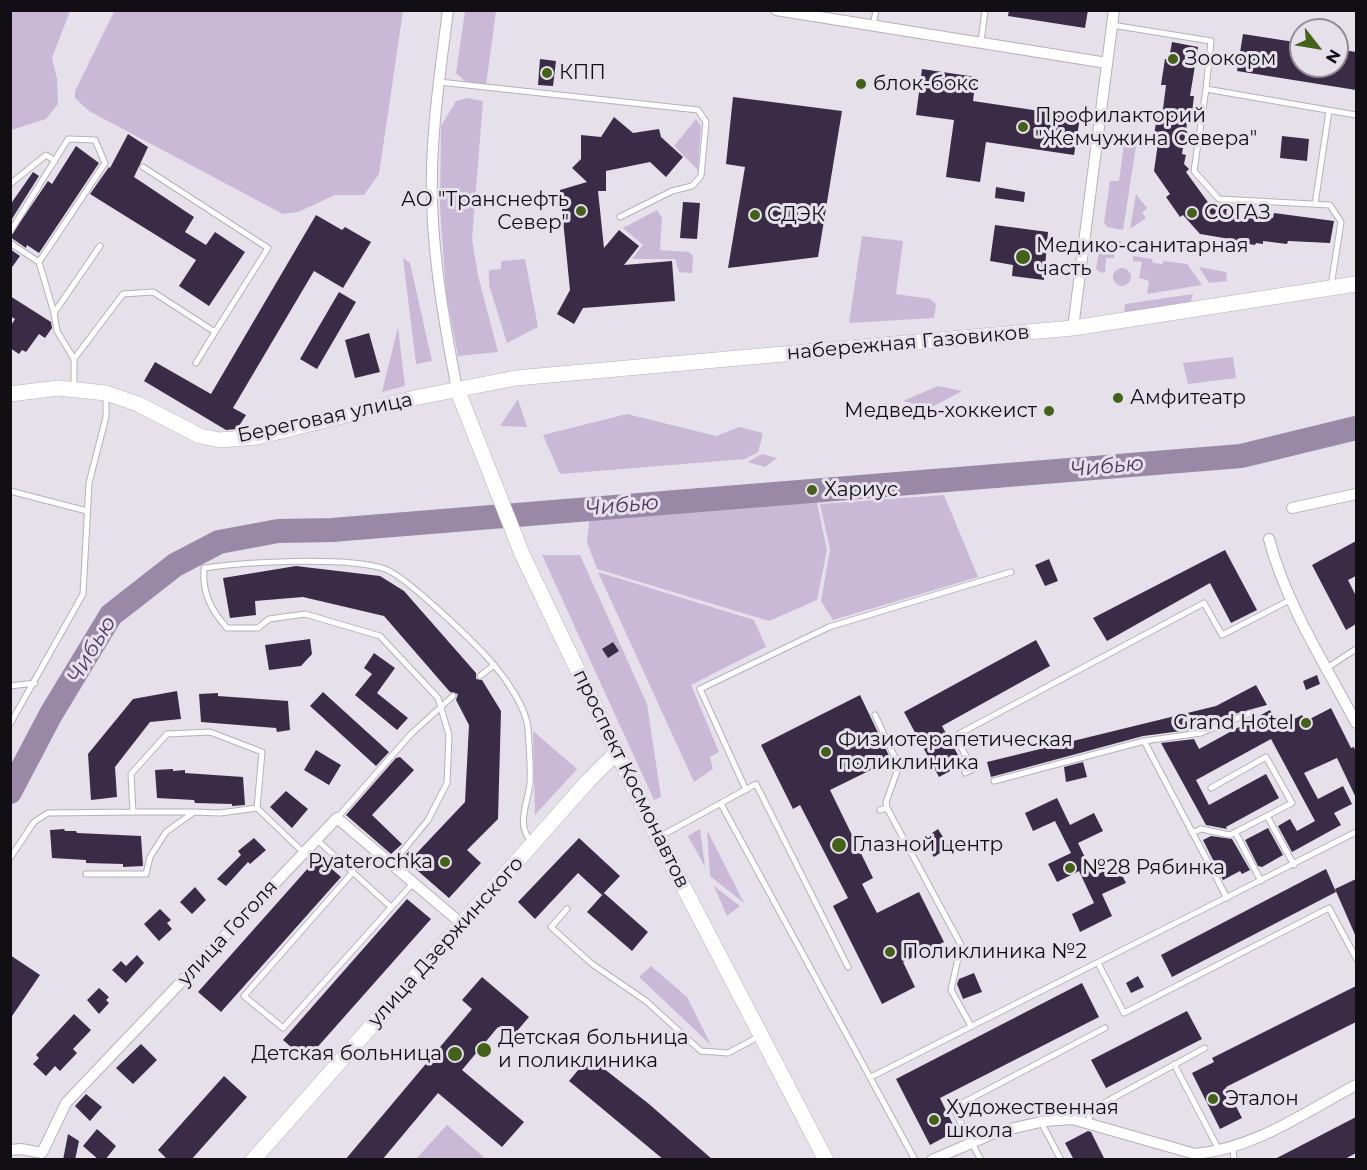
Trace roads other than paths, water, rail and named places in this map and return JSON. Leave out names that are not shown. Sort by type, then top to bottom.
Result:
[{"type":"main road","name":"набережная Газовиков","points":[[458,389],[516,378],[1073,328],[1356,284]]},
{"type":"main road","name":"Береговая улица","points":[[10,394],[58,388],[106,393],[138,404],[200,436],[220,440],[257,437],[458,389]]},
{"type":"main road","name":"проспект Космонавтов","points":[[458,389],[521,548],[658,838],[826,1160]]},
{"type":"main road","name":"улица Дзержинского","points":[[253,1160],[533,843],[617,752]]},
{"type":"street","points":[[448,10],[439,82],[432,202],[439,288],[458,389]]},
{"type":"street","points":[[776,10],[1107,63]]},
{"type":"street","points":[[1073,328],[1114,10]]},
{"type":"street","points":[[1292,508],[1356,494]]},
{"type":"street","points":[[1269,539],[1275,562],[1292,599],[1356,723]]},
{"type":"street","points":[[337,818],[462,924]]},
{"type":"street","name":"улица Гоголя","points":[[10,1150],[21,1149],[42,1153],[66,1103],[337,818]]},
{"type":"street","points":[[932,1160],[997,1132],[1041,1122],[1072,1119],[1195,1154],[1220,1152],[1233,1154],[1356,1085]]},
{"type":"lane","points":[[873,26],[876,10]]},
{"type":"lane","points":[[981,42],[986,10]]},
{"type":"lane","points":[[1112,25],[1211,42],[1194,171],[1219,199],[1330,205],[1341,222],[1330,289]]},
{"type":"lane","points":[[439,82],[698,110],[706,122],[701,176],[692,186],[672,191],[621,217]]},
{"type":"lane","points":[[1206,89],[1356,115]]},
{"type":"lane","points":[[1315,204],[1329,111]]},
{"type":"lane","points":[[10,232],[68,140],[95,140],[105,163],[39,262]]},
{"type":"lane","points":[[10,184],[46,155],[55,160]]},
{"type":"lane","points":[[143,167],[268,248],[196,363]]},
{"type":"lane","points":[[10,243],[39,262],[57,331],[74,359],[74,390]]},
{"type":"lane","points":[[54,313],[100,246]]},
{"type":"lane","points":[[74,359],[123,294],[153,292],[215,332]]},
{"type":"lane","points":[[10,724],[83,594],[89,483],[106,417],[106,393]]},
{"type":"lane","points":[[10,491],[87,511]]},
{"type":"lane","points":[[392,864],[428,820],[447,783],[449,735],[438,698],[380,636],[305,614],[269,619],[258,628],[227,628],[208,604],[203,579],[204,568],[333,562],[386,569],[420,594],[494,665],[510,689],[528,725],[530,782],[523,821],[525,835],[533,843]]},
{"type":"lane","points":[[746,790],[700,689],[829,627],[1011,572]]},
{"type":"lane","points":[[965,773],[973,769],[955,736],[1204,603],[1222,635],[1292,599]]},
{"type":"lane","points":[[1327,668],[1356,649]]},
{"type":"lane","points":[[480,676],[494,665]]},
{"type":"lane","points":[[10,686],[35,683]]},
{"type":"lane","points":[[337,818],[411,734],[453,696]]},
{"type":"lane","points":[[993,781],[1144,741],[1201,733],[1250,713]]},
{"type":"lane","points":[[875,715],[899,766],[886,802],[887,808],[961,945],[951,990],[971,1026]]},
{"type":"lane","points":[[133,812],[131,774],[166,734],[210,732],[262,752],[257,808]]},
{"type":"lane","points":[[1144,741],[1227,898]]},
{"type":"lane","points":[[1192,833],[1201,829],[1230,835],[1292,803],[1266,757],[1211,788]]},
{"type":"lane","points":[[658,838],[756,784],[848,967]]},
{"type":"lane","points":[[721,804],[915,1160]]},
{"type":"lane","points":[[10,858],[34,822],[48,813],[220,813],[257,808]]},
{"type":"lane","points":[[257,808],[304,853]]},
{"type":"lane","points":[[880,810],[887,808]]},
{"type":"lane","points":[[86,874],[146,874],[150,857],[166,832],[194,812]]},
{"type":"lane","points":[[1267,816],[1294,865]]},
{"type":"lane","points":[[1235,832],[1261,881]]},
{"type":"lane","points":[[871,1077],[1356,832]]},
{"type":"lane","points":[[316,839],[391,907]]},
{"type":"lane","points":[[353,872],[244,996],[283,1028],[414,882]]},
{"type":"lane","points":[[1098,963],[1124,1013],[1329,908],[1356,958]]},
{"type":"lane","points":[[567,909],[551,927],[591,964],[646,1001],[701,1051],[728,1053],[761,1035]]},
{"type":"lane","points":[[981,1160],[953,1108],[1105,1028]]},
{"type":"lane","points":[[1087,1123],[1093,1109],[1205,1048]]},
{"type":"lane","points":[[1174,1064],[1220,1152]]},
{"type":"lane","points":[[1041,1122],[1060,1160]]},
{"type":"waterway","name":"Чибью","points":[[10,792],[51,714],[111,615],[175,565],[219,542],[278,531],[332,530],[1241,456],[1356,428]]},
{"type":"place","name":"Зоокорм","points":[[1173,59]]},
{"type":"place","name":"КПП","points":[[547,73]]},
{"type":"place","name":"блок-бокс","points":[[861,84]]},
{"type":"place","name":"Профилакторий \"Жемчужина Севера\"","points":[[1023,127]]},
{"type":"place","name":"АО \"Транснефть Север\"","points":[[581,211]]},
{"type":"place","name":"СОГАЗ","points":[[1192,213]]},
{"type":"place","name":"СДЭК","points":[[755,215]]},
{"type":"place","name":"Медико-санитарная часть","points":[[1023,257]]},
{"type":"place","name":"Амфитеатр","points":[[1118,398]]},
{"type":"place","name":"Медведь-хоккеист","points":[[1049,411]]},
{"type":"place","name":"Хариус","points":[[812,490]]},
{"type":"place","name":"Grand Hotel","points":[[1306,723]]},
{"type":"place","name":"Физиотерапетическая поликлиника","points":[[826,752]]},
{"type":"place","name":"Глазной центр","points":[[839,845]]},
{"type":"place","name":"Pyaterochka","points":[[445,862]]},
{"type":"place","name":"№28 Рябинка","points":[[1070,868]]},
{"type":"place","name":"Поликлиника №2","points":[[890,952]]},
{"type":"place","name":"Детская больница и поликлиника","points":[[484,1050]]},
{"type":"place","name":"Детская больница","points":[[455,1054]]},
{"type":"place","name":"Эталон","points":[[1213,1099]]},
{"type":"place","name":"Художественная школа","points":[[934,1120]]}]
